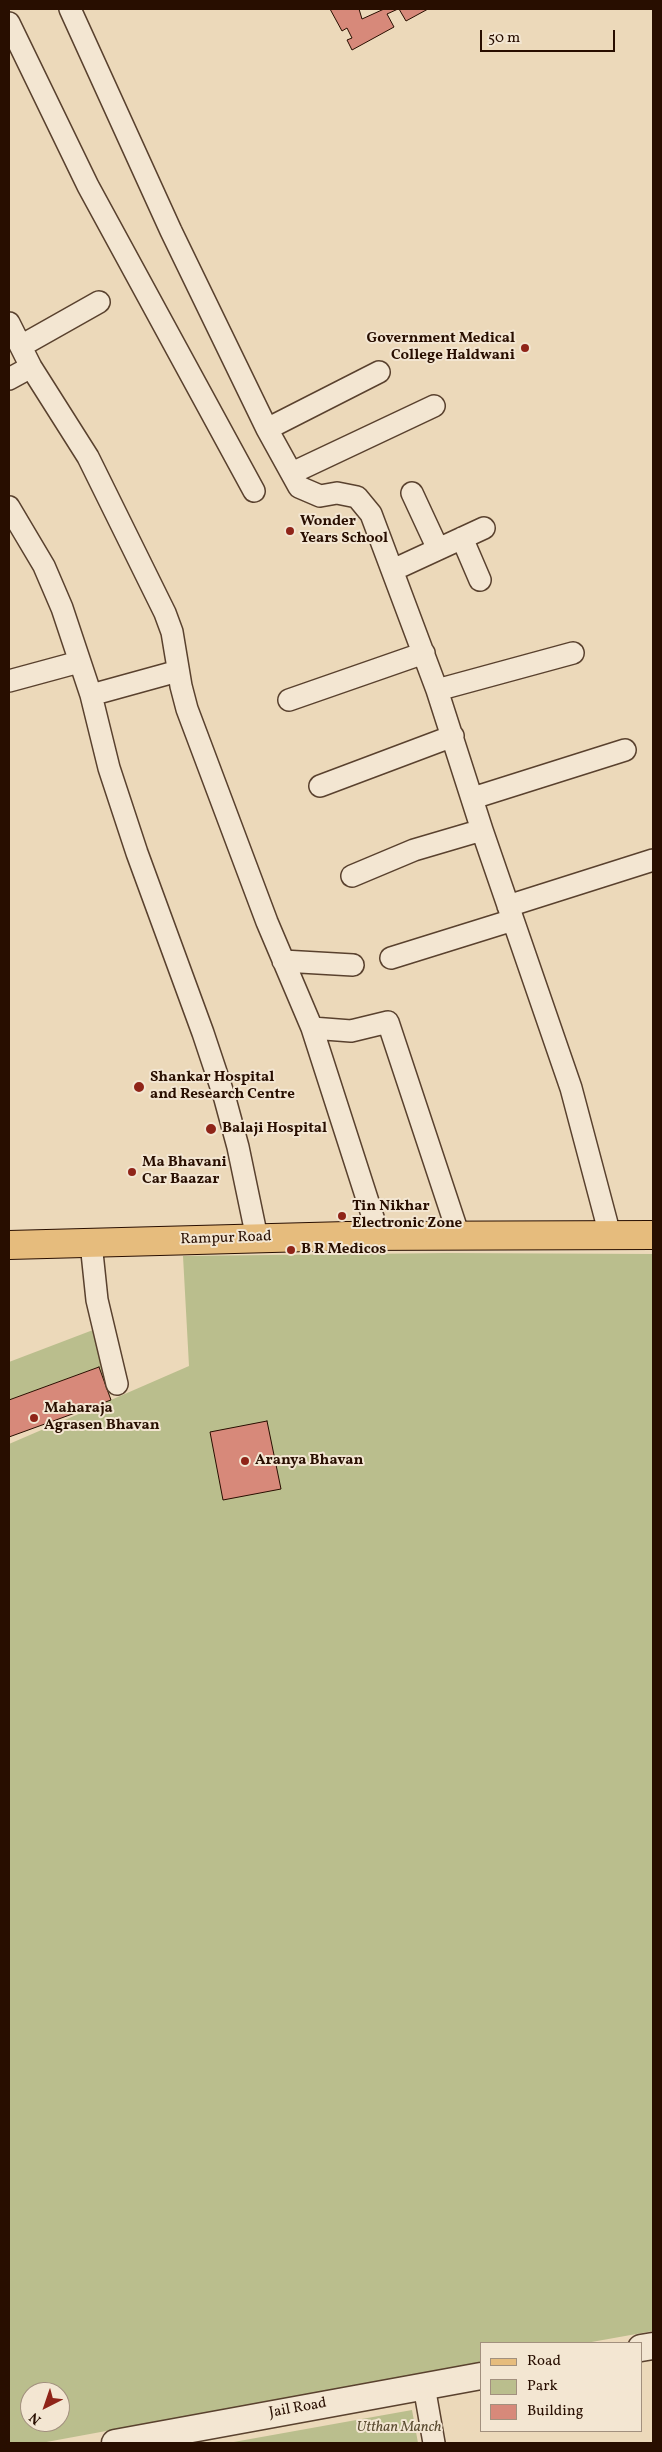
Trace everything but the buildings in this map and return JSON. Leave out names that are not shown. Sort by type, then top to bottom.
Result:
[{"type":"main road","name":"Rampur Road","points":[[9,1245],[379,1236],[653,1236]]},
{"type":"street","points":[[70,9],[171,231],[267,429],[299,487],[320,496],[337,493],[357,497],[371,514],[437,690],[482,830],[571,1088],[610,1235]]},
{"type":"street","points":[[9,23],[92,194],[254,492]]},
{"type":"street","points":[[21,346],[99,302]]},
{"type":"street","points":[[9,323],[31,367],[88,457],[165,612],[174,641],[178,671],[188,710],[283,961],[312,1028],[379,1236]]},
{"type":"street","points":[[9,379],[31,367]]},
{"type":"street","points":[[267,429],[379,372]]},
{"type":"street","points":[[292,473],[434,406]]},
{"type":"street","points":[[412,494],[438,549]]},
{"type":"street","points":[[9,507],[50,580],[91,695],[109,768],[137,853],[203,1033],[225,1099],[238,1147],[257,1238]]},
{"type":"street","points":[[393,570],[484,528]]},
{"type":"street","points":[[462,538],[480,580]]},
{"type":"street","points":[[289,700],[424,653]]},
{"type":"street","points":[[437,690],[573,653]]},
{"type":"street","points":[[9,681],[79,662]]},
{"type":"street","points":[[91,695],[178,671]]},
{"type":"street","points":[[320,786],[453,736]]},
{"type":"street","points":[[473,798],[626,750]]},
{"type":"street","points":[[352,876],[414,850],[482,830]]},
{"type":"street","points":[[391,958],[653,860]]},
{"type":"street","points":[[283,961],[353,966]]},
{"type":"street","points":[[312,1028],[351,1031],[388,1022],[460,1236]]},
{"type":"street","points":[[91,1243],[97,1300],[117,1384]]},
{"type":"street","name":"Jail Road","points":[[115,2443],[480,2376]]},
{"type":"street","points":[[424,2386],[434,2443]]},
{"type":"green space","points":[[447,1253],[653,1254],[653,2331],[592,2342],[480,2342],[480,2362],[41,2443],[9,2443],[9,1444],[189,1366],[183,1256]]},
{"type":"green space","points":[[93,1330],[111,1400],[99,1367],[9,1400],[9,1362]]},
{"type":"green space","name":"Utthan Manch","points":[[412,2410],[418,2443],[228,2443]]},
{"type":"place","name":"Government Medical College Haldwani","points":[[525,348]]},
{"type":"place","name":"Wonder Years School","points":[[290,531]]},
{"type":"place","name":"Shankar Hospital and Research Centre","points":[[139,1087]]},
{"type":"place","name":"Balaji Hospital","points":[[211,1129]]},
{"type":"place","name":"Ma Bhavani Car Baazar","points":[[132,1172]]},
{"type":"place","name":"Tin Nikhar Electronic Zone","points":[[342,1216]]},
{"type":"place","name":"B R Medicos","points":[[291,1250]]},
{"type":"place","name":"Maharaja Agrasen Bhavan","points":[[34,1418]]},
{"type":"place","name":"Aranya Bhavan","points":[[245,1461]]}]
